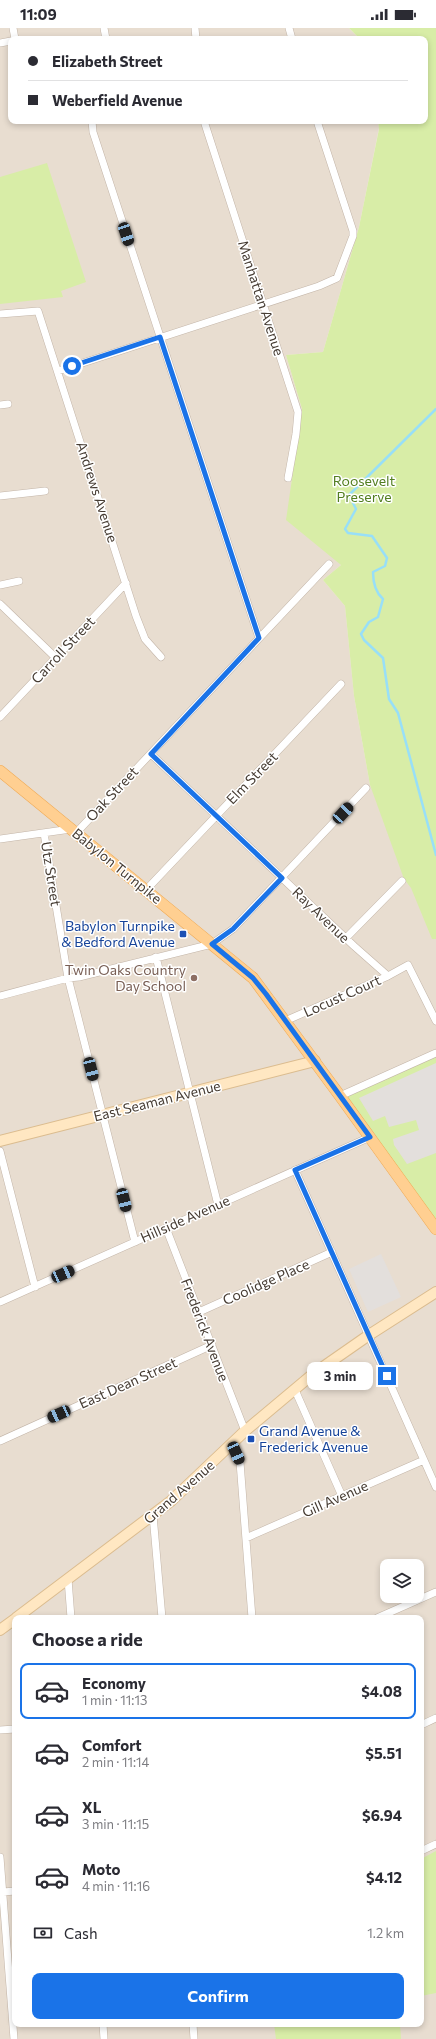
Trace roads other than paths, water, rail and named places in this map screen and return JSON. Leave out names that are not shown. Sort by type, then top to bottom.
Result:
[{"type":"main road","name":"Babylon Turnpike","points":[[0,771],[253,978],[315,1061],[436,1229]]},
{"type":"street","points":[[92,124],[93,132],[259,638]]},
{"type":"street","name":"Manhattan Avenue","points":[[205,124],[298,412],[296,434],[288,478]]},
{"type":"street","points":[[58,371],[334,280],[340,271],[353,231],[318,124]]},
{"type":"street","name":"Andrews Avenue","points":[[0,314],[38,311],[145,639],[161,657]]},
{"type":"street","points":[[0,496],[45,491]]},
{"type":"street","name":"Oak Street","points":[[74,831],[151,754],[329,564]]},
{"type":"street","points":[[0,585],[19,581]]},
{"type":"street","name":"Carroll Street","points":[[0,717],[126,583]]},
{"type":"street","points":[[0,604],[56,658]]},
{"type":"street","name":"Elm Street","points":[[146,890],[341,684]]},
{"type":"street","name":"Ray Avenue","points":[[151,754],[388,976]]},
{"type":"street","points":[[0,996],[68,978],[79,977],[212,944],[233,929],[366,788]]},
{"type":"street","points":[[0,839],[44,833],[74,831]]},
{"type":"street","name":"Utz Street","points":[[44,833],[68,978],[135,1242]]},
{"type":"street","points":[[346,938],[402,882]]},
{"type":"street","points":[[156,957],[218,1205]]},
{"type":"street","name":"Locust Court","points":[[285,1021],[388,976],[408,965],[436,1021]]},
{"type":"street","points":[[340,1096],[436,1053]]},
{"type":"street","name":"East Seaman Avenue","points":[[0,1141],[315,1061]]},
{"type":"street","name":"Hillside Avenue","points":[[0,1302],[370,1137]]},
{"type":"street","points":[[0,1151],[35,1287]]},
{"type":"street","points":[[295,1170],[436,1487]]},
{"type":"street","name":"Frederick Avenue","points":[[166,1228],[245,1431]]},
{"type":"street","name":"Coolidge Place","points":[[199,1312],[332,1252]]},
{"type":"street","name":"Grand Avenue","points":[[19,1615],[154,1515],[171,1501],[245,1431],[339,1355],[436,1292]]},
{"type":"street","name":"East Dean Street","points":[[0,1441],[212,1345]]},
{"type":"street","points":[[295,1390],[342,1496]]},
{"type":"street","points":[[232,1444],[240,1462],[252,1615]]},
{"type":"street","name":"Gill Avenue","points":[[246,1538],[424,1460]]},
{"type":"street","points":[[154,1515],[162,1615]]},
{"type":"street","points":[[68,1579],[71,1615]]},
{"type":"street","points":[[384,1615],[436,1592]]},
{"type":"street","name":"Grand Avenue","points":[[0,1630],[12,1620]]},
{"type":"street","points":[[424,1724],[436,1718]]},
{"type":"street","points":[[0,1730],[12,1729]]},
{"type":"street","points":[[424,1850],[436,1844]]},
{"type":"street","points":[[0,1857],[12,2016]]},
{"type":"street","points":[[2,1898],[12,1893]]},
{"type":"street","points":[[13,2027],[14,2039]]},
{"type":"street","points":[[103,2027],[104,2039]]},
{"type":"street","points":[[193,2027],[194,2039]]},
{"type":"waterway","points":[[436,409],[349,495],[356,509],[345,529],[348,533],[372,536],[387,558],[385,566],[373,572],[375,587],[383,599],[378,617],[369,622],[361,634],[364,640],[383,658],[389,699],[398,713],[436,855]]},
{"type":"place","name":"Babylon Turnpike & Bedford Avenue","points":[[183,934]]},
{"type":"place","name":"Twin Oaks Country Day School","points":[[194,978]]},
{"type":"place","name":"Grand Avenue & Frederick Avenue","points":[[251,1439]]},
{"type":"park label","name":"Roosevelt Preserve","points":[[364,490]]}]
